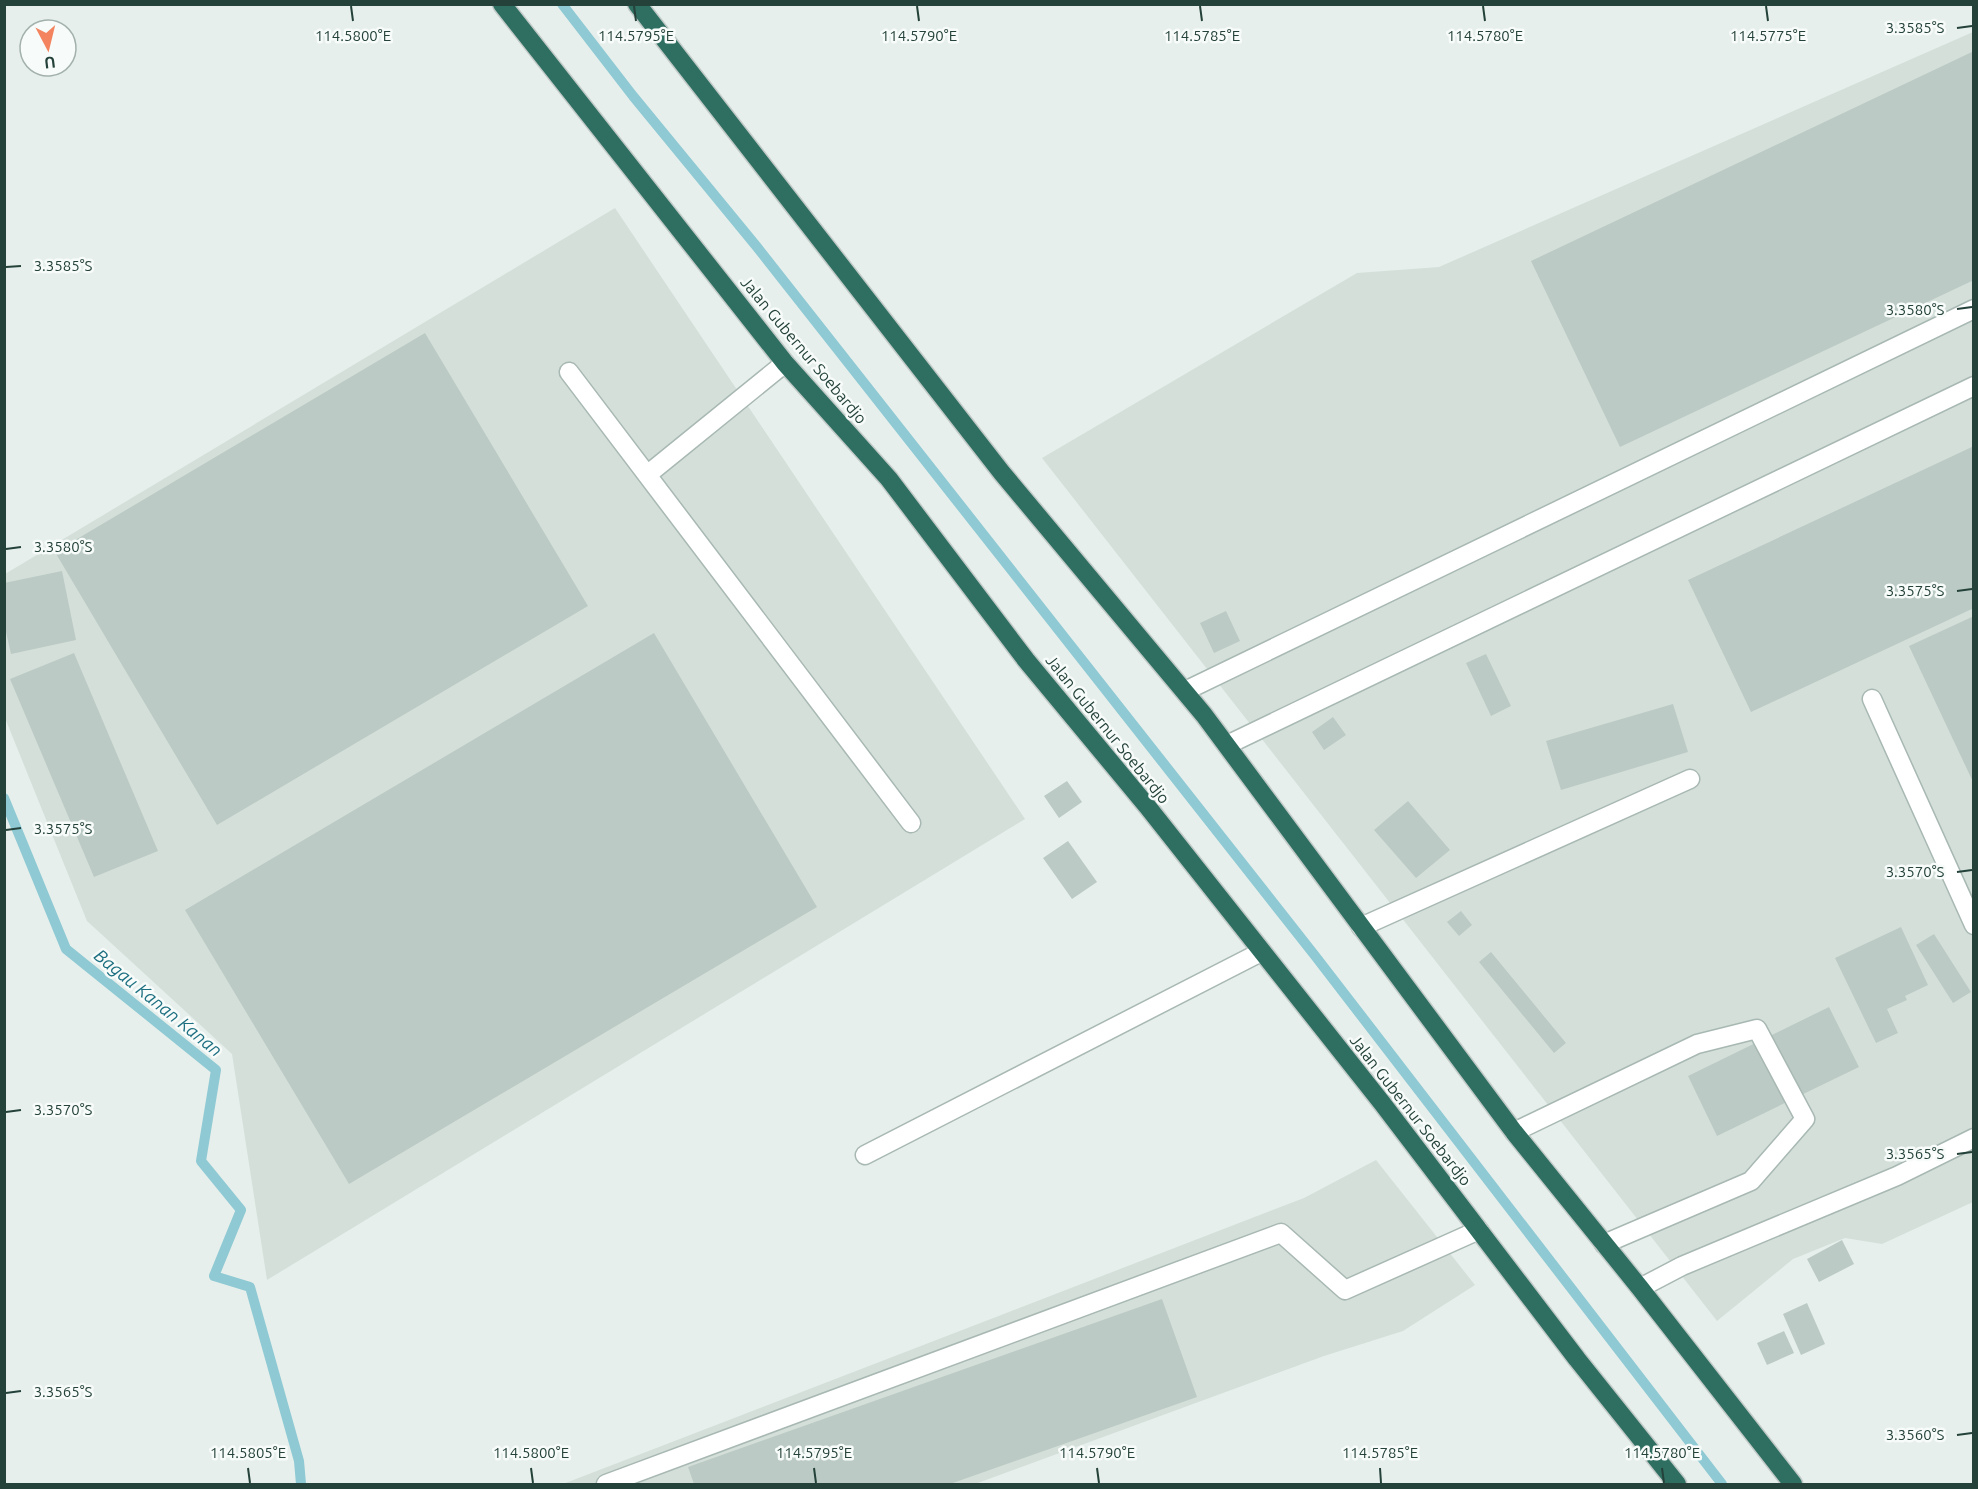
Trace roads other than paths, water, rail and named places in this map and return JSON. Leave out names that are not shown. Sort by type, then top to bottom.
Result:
[{"type":"highway","name":"Jalan Gubernur Soebardjo","points":[[502,4],[784,363],[889,479],[1026,660],[1147,806],[1382,1103],[1577,1359],[1677,1485]]},
{"type":"highway","points":[[637,4],[1002,473],[1185,691],[1514,1132],[1640,1288],[1793,1485]]},
{"type":"lane","points":[[1185,691],[1974,309]]},
{"type":"lane","points":[[647,475],[784,363]]},
{"type":"lane","points":[[569,372],[911,823]]},
{"type":"lane","points":[[1227,745],[1974,386]]},
{"type":"lane","points":[[1872,699],[1974,925]]},
{"type":"lane","points":[[1361,927],[1690,779]]},
{"type":"lane","points":[[865,1155],[1261,952]]},
{"type":"lane","points":[[1514,1132],[1697,1044],[1757,1029],[1804,1119],[1751,1181],[1604,1244]]},
{"type":"lane","points":[[1640,1288],[1682,1266],[1897,1176],[1974,1138]]},
{"type":"lane","points":[[606,1485],[654,1476],[1281,1233],[1345,1290],[1479,1230]]},
{"type":"waterway","points":[[562,4],[633,96],[757,247],[1316,957],[1722,1484]]},
{"type":"waterway","name":"Bagau Kanan Kanan","points":[[4,798],[66,949],[216,1070],[201,1161],[241,1210],[214,1276],[250,1287],[299,1461],[301,1484]]}]
